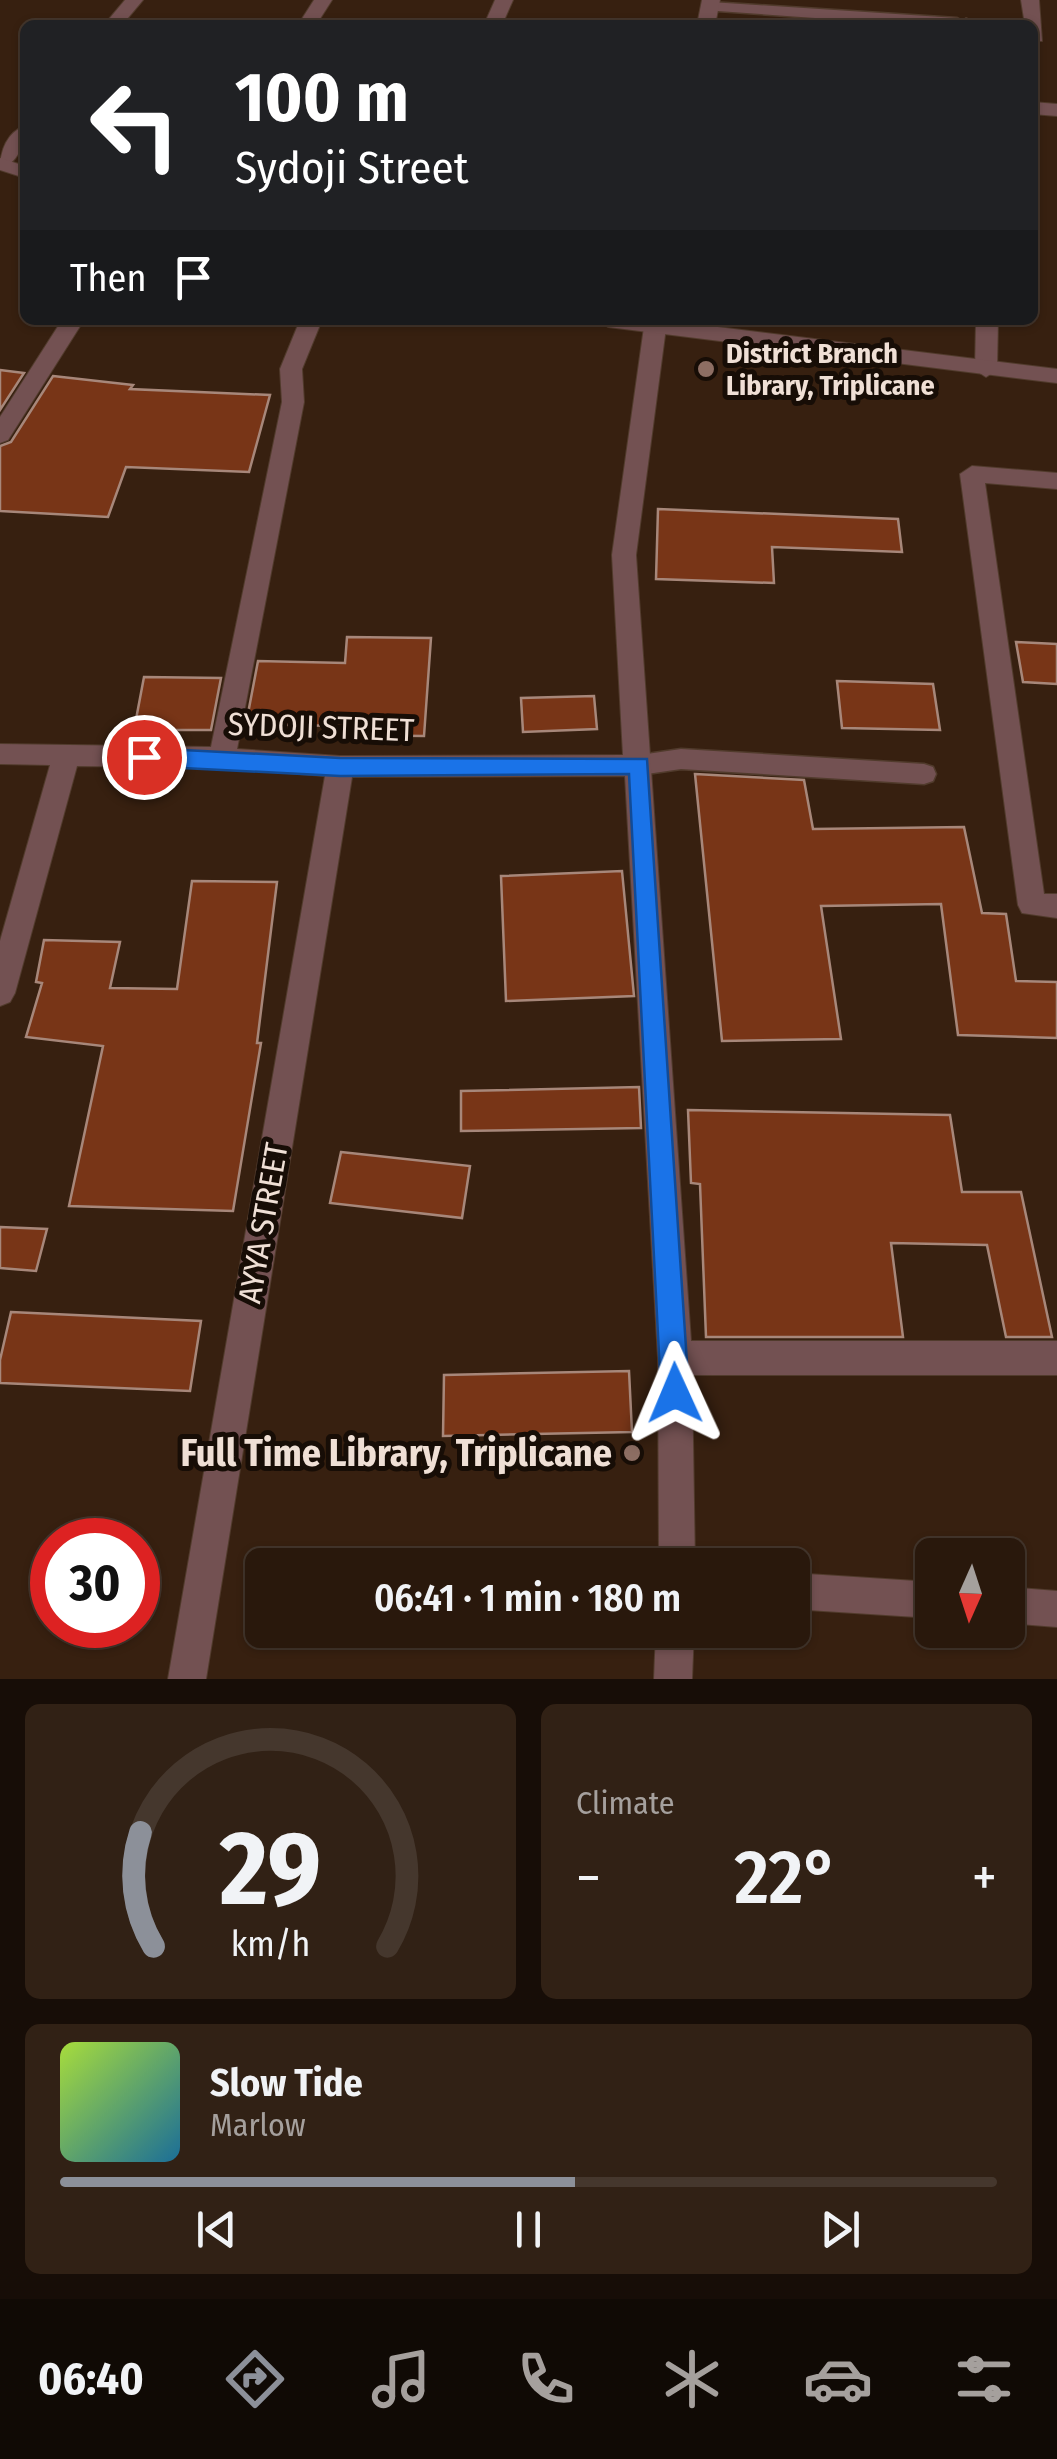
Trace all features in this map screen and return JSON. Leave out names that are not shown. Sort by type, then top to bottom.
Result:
[{"type":"street","points":[[117,20],[134,0]]},
{"type":"street","points":[[0,163],[20,138]]},
{"type":"street","points":[[0,434],[70,325]]},
{"type":"street","points":[[222,758],[292,402],[291,370],[309,325]]},
{"type":"street","points":[[656,325],[624,555],[675,1358],[677,1548]]},
{"type":"street","points":[[663,325],[986,370],[1057,376]]},
{"type":"street","points":[[986,370],[987,325]]},
{"type":"street","points":[[1057,480],[972,474],[1032,905],[1057,906]]},
{"type":"street","name":"SYDOJI STREET","points":[[0,754],[222,758],[340,767],[640,765]]},
{"type":"street","points":[[0,993],[66,756]]},
{"type":"street","name":"AYYA STREET","points":[[187,1679],[340,767]]},
{"type":"street","points":[[675,1358],[1057,1358]]},
{"type":"street","points":[[810,1592],[915,1599]]},
{"type":"street","points":[[1025,1606],[1057,1608]]},
{"type":"street","points":[[673,1679],[674,1648]]},
{"type":"lane","points":[[709,11],[886,20]]},
{"type":"lane","points":[[640,765],[681,759],[924,774]]},
{"type":"building","points":[[0,370],[24,373],[0,410]]},
{"type":"building","points":[[53,376],[133,385],[130,389],[270,395],[249,472],[126,467],[108,517],[0,511],[0,446],[11,442]]},
{"type":"building","points":[[658,509],[898,519],[902,552],[772,547],[774,583],[656,579]]},
{"type":"building","points":[[347,637],[431,638],[424,736],[337,735],[338,726],[246,724],[258,661],[345,663]]},
{"type":"building","points":[[1016,642],[1057,644],[1057,684],[1023,682]]},
{"type":"building","points":[[144,677],[221,678],[211,730],[134,730]]},
{"type":"building","points":[[837,681],[933,684],[940,730],[842,728]]},
{"type":"building","points":[[594,696],[597,729],[523,732],[521,698]]},
{"type":"building","points":[[695,774],[804,780],[813,829],[964,827],[982,913],[1006,914],[1016,981],[1057,982],[1057,1038],[958,1035],[941,904],[821,906],[841,1039],[722,1041]]},
{"type":"building","points":[[622,871],[634,996],[506,1001],[501,876]]},
{"type":"building","points":[[192,881],[277,882],[257,1043],[261,1043],[233,1211],[69,1206],[103,1046],[26,1037],[42,983],[36,982],[44,940],[120,942],[110,988],[177,989]]},
{"type":"building","points":[[639,1087],[641,1128],[461,1131],[461,1091]]},
{"type":"building","points":[[688,1110],[950,1115],[962,1192],[1021,1192],[1052,1337],[1006,1337],[987,1245],[891,1243],[903,1337],[706,1337],[700,1184],[691,1183]]},
{"type":"building","points":[[341,1152],[470,1166],[462,1218],[330,1203]]},
{"type":"building","points":[[0,1227],[47,1229],[36,1271],[0,1268]]},
{"type":"building","points":[[11,1312],[201,1321],[190,1391],[0,1383],[0,1360]]},
{"type":"building","points":[[629,1371],[632,1432],[443,1436],[444,1375]]},
{"type":"place","name":"District Branch Library, Triplicane","points":[[706,369]]},
{"type":"place","name":"Full Time Library, Triplicane","points":[[632,1453]]},
{"type":"route","points":[[144,757],[340,767],[640,765],[675,1393]]}]
